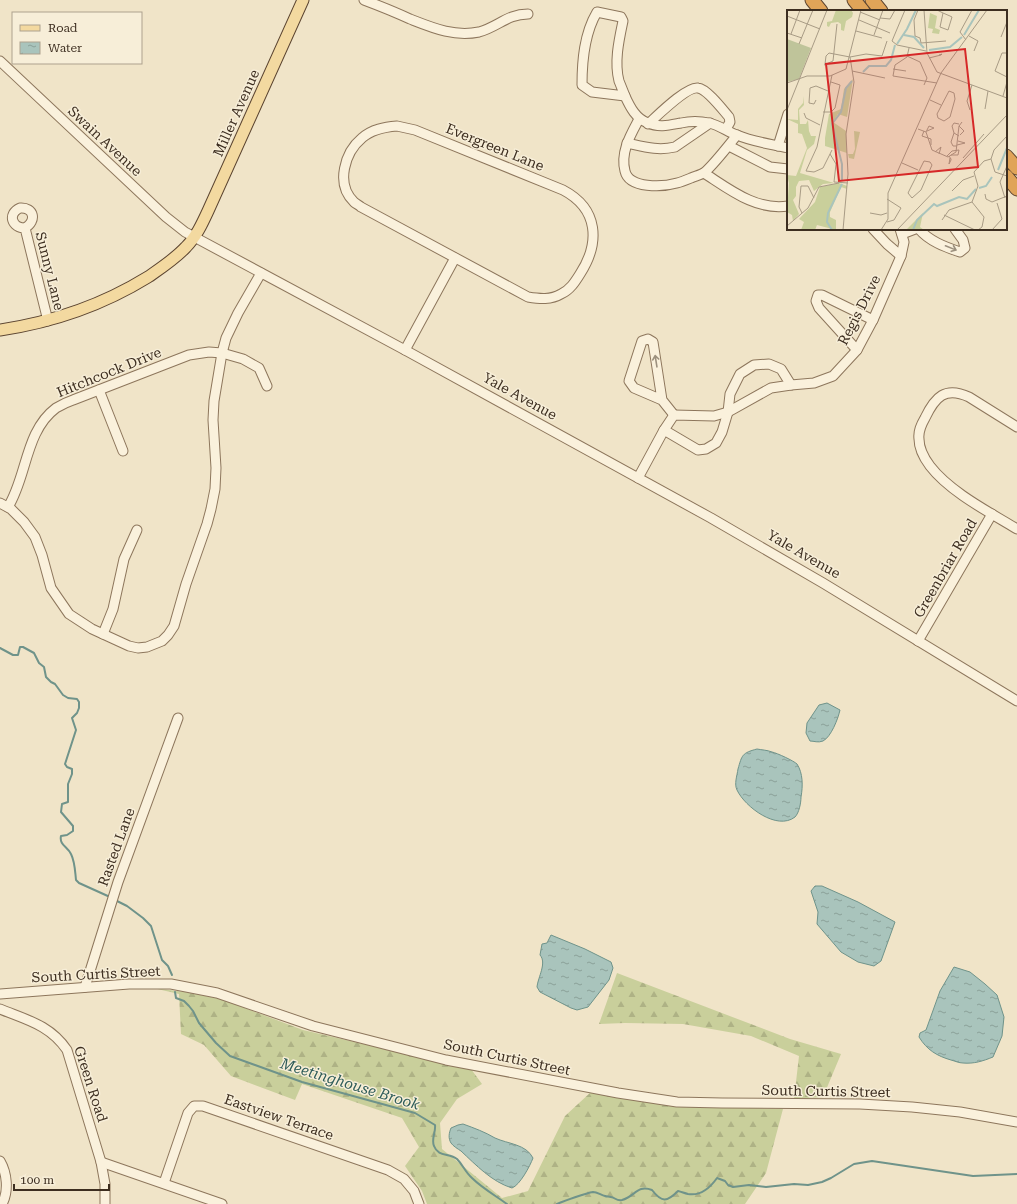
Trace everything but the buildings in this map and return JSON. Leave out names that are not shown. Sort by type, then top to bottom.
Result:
[{"type":"highway","points":[[812,0],[820,10]]},
{"type":"highway","points":[[854,0],[862,10]]},
{"type":"highway","points":[[872,0],[880,10]]},
{"type":"highway","points":[[1007,157],[1017,168]]},
{"type":"highway","points":[[1007,177],[1017,189]]},
{"type":"highway","points":[[1007,182],[1017,189]]},
{"type":"main road","name":"Miller Avenue","points":[[194,237],[201,226],[303,0]]},
{"type":"main road","points":[[0,330],[48,321],[96,305],[138,283],[178,256],[194,237]]},
{"type":"street","points":[[364,0],[437,29],[458,34],[480,32],[513,16],[528,14]]},
{"type":"street","points":[[625,96],[592,92],[582,86],[582,64],[584,52],[592,22],[597,12],[620,17],[623,21],[619,40],[619,80],[630,107],[639,119],[648,124],[660,126],[694,122],[710,123],[737,135],[787,148]]},
{"type":"street","name":"Swain Avenue","points":[[0,61],[166,217],[194,237]]},
{"type":"street","points":[[648,124],[682,94],[692,88],[699,88],[708,93],[729,117],[730,122],[726,129]]},
{"type":"street","points":[[778,146],[787,117]]},
{"type":"street","points":[[639,119],[627,143],[624,162],[625,172],[630,178],[647,185],[676,183],[704,173],[737,135]]},
{"type":"street","points":[[627,143],[659,149],[676,147],[710,123]]},
{"type":"street","name":"Evergreen Lane","points":[[397,126],[415,130],[570,194],[578,199],[584,207],[593,226],[594,237],[592,248],[585,266],[570,288],[563,294],[555,297],[546,299],[528,297],[455,258],[353,202],[344,185],[345,165],[349,155],[362,138],[379,128],[397,126]]},
{"type":"street","points":[[729,146],[770,167],[787,169]]},
{"type":"street","points":[[704,173],[745,199],[773,206],[787,206]]},
{"type":"street","name":"Sunny Lane","points":[[25,228],[48,321]]},
{"type":"street","points":[[874,230],[901,256]]},
{"type":"street","points":[[921,230],[929,238],[960,252],[965,248],[963,240],[956,230]]},
{"type":"street","name":"Regis Drive","points":[[674,415],[714,416],[728,412],[771,388],[814,383],[833,376],[856,350],[873,320],[901,256],[904,242],[901,232]]},
{"type":"street","name":"Yale Avenue","points":[[194,237],[405,350],[711,518],[816,579],[1017,701]]},
{"type":"street","points":[[405,350],[455,258]]},
{"type":"street","points":[[4,505],[11,509],[24,522],[35,537],[42,555],[51,588],[69,614],[103,634],[129,646],[138,648],[147,647],[162,641],[174,626],[186,584],[207,524],[215,489],[216,468],[213,420],[214,401],[226,338],[238,313],[261,273]]},
{"type":"street","points":[[856,350],[819,308],[816,301],[818,295],[822,295],[873,320]]},
{"type":"street","points":[[638,478],[664,430],[674,415],[662,400],[634,388],[629,381],[642,341],[648,339],[653,342],[662,400]]},
{"type":"street","name":"Hitchcock Drive","points":[[4,505],[14,496],[32,444],[42,424],[56,408],[73,400],[190,355],[209,352],[222,353],[243,359],[259,368],[267,386]]},
{"type":"street","points":[[664,430],[698,450],[706,449],[716,443],[722,432],[728,412],[730,394],[740,374],[754,365],[769,364],[781,369],[791,385]]},
{"type":"street","points":[[99,390],[123,451]]},
{"type":"street","name":"Greenbriar Road","points":[[918,641],[992,514],[959,493],[936,474],[924,457],[920,447],[918,437],[920,429],[933,402],[940,396],[954,392],[969,397],[1017,427]]},
{"type":"street","points":[[992,514],[1017,529]]},
{"type":"street","points":[[103,634],[113,609],[124,560],[137,530]]},
{"type":"street","name":"Rasted Lane","points":[[84,987],[112,899],[178,718]]},
{"type":"street","name":"South Curtis Street","points":[[0,994],[129,984],[157,983],[185,986],[217,993],[313,1026],[439,1058],[618,1094],[677,1102],[860,1104],[912,1107],[960,1112],[1017,1122]]},
{"type":"street","name":"Green Road","points":[[0,1009],[39,1024],[51,1032],[67,1050],[101,1162],[105,1184],[105,1204]]},
{"type":"street","name":"Eastview Terrace","points":[[164,1183],[188,1113],[194,1106],[203,1106],[388,1170],[404,1179],[414,1191],[419,1204]]},
{"type":"street","points":[[0,1161],[7,1181],[5,1199],[2,1204]]},
{"type":"street","points":[[101,1162],[222,1204]]},
{"type":"green space","points":[[617,973],[790,1039],[841,1054],[823,1097],[794,1099],[799,1056],[751,1036],[683,1024],[599,1024]]},
{"type":"green space","points":[[153,988],[221,999],[303,1030],[471,1069],[482,1084],[457,1099],[440,1123],[442,1149],[502,1198],[528,1191],[565,1116],[591,1092],[673,1105],[783,1109],[766,1173],[745,1204],[427,1204],[422,1191],[405,1166],[419,1147],[402,1118],[302,1084],[295,1100],[231,1076],[204,1045],[181,1034],[179,994]]},
{"type":"water","points":[[827,703],[840,710],[836,723],[826,739],[818,742],[810,741],[806,733],[807,723],[819,705]]},
{"type":"water","points":[[757,749],[778,754],[797,764],[799,768],[802,780],[800,808],[795,817],[788,821],[779,821],[762,815],[754,810],[741,797],[737,790],[736,780],[743,755]]},
{"type":"water","points":[[815,886],[822,886],[858,902],[895,922],[881,961],[874,966],[858,962],[841,952],[817,924],[818,912],[811,891]]},
{"type":"water","points":[[551,935],[611,962],[613,968],[609,980],[588,1007],[577,1010],[571,1008],[540,992],[537,987],[543,962],[540,955],[542,944],[547,943]]},
{"type":"water","points":[[954,967],[970,972],[997,995],[1004,1017],[1002,1036],[993,1057],[975,1063],[958,1062],[941,1057],[925,1046],[919,1037],[920,1033],[926,1030],[940,991]]},
{"type":"water","points":[[463,1124],[500,1140],[521,1147],[530,1153],[533,1158],[532,1161],[524,1175],[515,1186],[512,1188],[498,1182],[452,1144],[449,1137],[451,1128]]},
{"type":"waterway","name":"Meetinghouse Brook","points":[[0,648],[13,655],[18,655],[20,647],[34,653],[39,663],[44,667],[46,677],[55,684],[63,695],[68,698],[77,699],[79,702],[77,713],[72,718],[76,730],[65,764],[67,767],[72,769],[72,774],[68,784],[68,802],[62,804],[61,812],[73,826],[73,831],[67,835],[61,836],[61,842],[70,852],[72,857],[75,867],[76,880],[79,883],[110,897]]},
{"type":"waterway","name":"Meetinghouse Brook","points":[[115,900],[127,906],[151,926],[162,960],[168,966],[172,975]]},
{"type":"waterway","name":"Meetinghouse Brook","points":[[175,992],[176,998],[184,1001],[189,1006],[199,1023],[216,1043],[230,1056],[302,1082],[415,1113],[435,1125],[433,1141],[438,1152],[457,1159],[476,1182],[507,1204]]},
{"type":"waterway","name":"Meetinghouse Brook","points":[[557,1204],[580,1195],[593,1192],[613,1197],[617,1200],[622,1200],[643,1189],[652,1190],[659,1197],[665,1200],[678,1191],[688,1194],[697,1194],[708,1188],[717,1178],[725,1181],[728,1185],[733,1187],[749,1185],[766,1187],[794,1184],[808,1185],[822,1182],[831,1178],[854,1164],[872,1161],[973,1176],[1017,1174]]}]
